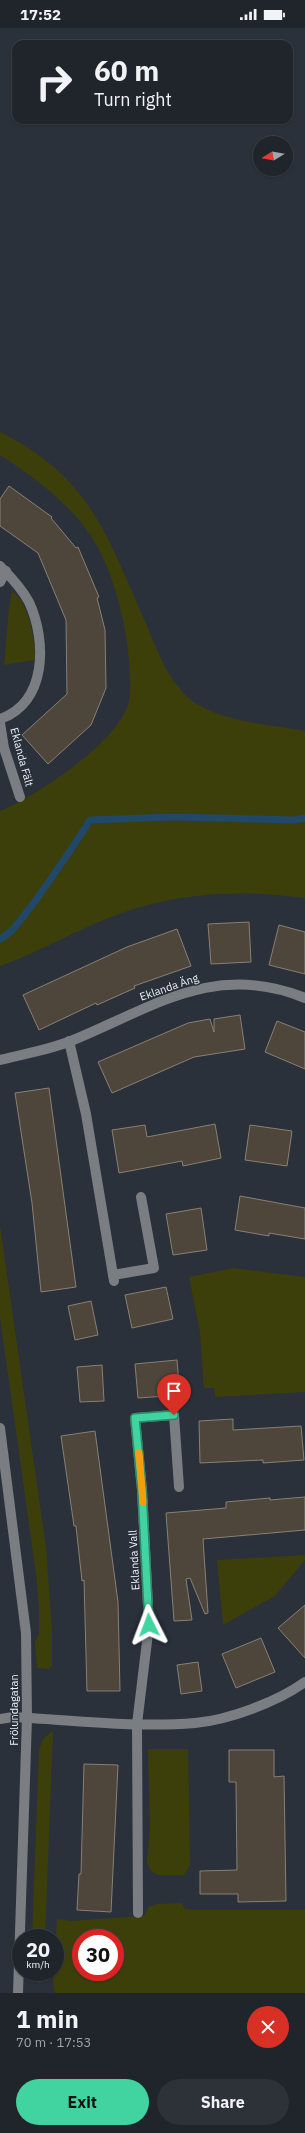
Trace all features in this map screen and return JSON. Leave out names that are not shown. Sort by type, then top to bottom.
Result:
[{"type":"street","name":"Eklanda Fält","points":[[0,582],[3,569]]},
{"type":"street","name":"Eklanda Fält","points":[[0,718],[12,714],[28,700],[35,684],[40,655],[39,635],[28,602],[3,569]]},
{"type":"street","name":"Eklanda Fält","points":[[0,723],[4,748],[20,797]]},
{"type":"street","name":"Eklanda Äng","points":[[0,1060],[69,1041],[172,996],[204,987],[238,984],[259,986],[305,998]]},
{"type":"street","points":[[69,1041],[86,1114],[114,1278],[154,1268],[141,1197]]},
{"type":"street","name":"Eklanda Vall","points":[[138,1913],[137,1724],[149,1625],[142,1490],[135,1418],[174,1415],[179,1488]]},
{"type":"street","name":"Frölundagatan","points":[[0,1428],[25,1627],[27,1718],[18,1993]]},
{"type":"street","points":[[0,1719],[27,1718],[137,1724],[196,1723],[223,1717],[274,1700],[305,1682]]},
{"type":"shaded area","points":[[0,432],[34,452],[55,468],[74,487],[92,511],[118,559],[166,669],[179,689],[197,704],[221,715],[250,722],[305,731],[305,898],[282,895],[214,894],[169,900],[147,905],[109,918],[0,966],[0,811],[16,804],[55,780],[75,765],[111,733],[123,716],[129,701],[130,682],[128,650],[123,621],[110,573],[97,545],[70,510],[37,480],[0,455]]},
{"type":"shaded area","points":[[12,592],[18,596],[27,612],[34,644],[35,660],[4,665],[9,608]]},
{"type":"shaded area","points":[[0,1226],[46,1548],[52,1630],[52,1666],[48,1669],[37,1668],[35,1643],[39,1633],[39,1609],[36,1574],[0,1317]]},
{"type":"shaded area","points":[[233,1268],[305,1277],[305,1392],[215,1397],[214,1388],[204,1388],[200,1332],[189,1277]]},
{"type":"shaded area","points":[[305,1555],[305,1560],[275,1596],[223,1625],[217,1560]]},
{"type":"shaded area","points":[[53,1731],[45,1929],[32,1929],[39,1750],[43,1739]]},
{"type":"shaded area","points":[[148,1749],[188,1749],[190,1865],[184,1875],[158,1875],[151,1871],[147,1863],[150,1829]]},
{"type":"shaded area","points":[[182,1903],[185,1909],[196,1910],[305,1910],[305,1993],[55,1993],[53,1981],[64,1981],[64,1929],[56,1929],[57,1919],[71,1921],[144,1916],[149,1907],[157,1904]]},
{"type":"building","points":[[9,486],[52,517],[51,518],[76,548],[78,547],[99,597],[97,598],[105,630],[106,688],[91,725],[48,764],[22,735],[67,694],[66,620],[38,553],[0,526],[0,499]]},
{"type":"building","points":[[249,922],[251,962],[211,964],[208,924]]},
{"type":"building","points":[[279,925],[305,932],[305,974],[269,965]]},
{"type":"building","points":[[177,929],[191,966],[134,986],[135,988],[97,1005],[96,1003],[39,1030],[23,995],[127,947]]},
{"type":"building","points":[[240,1015],[245,1049],[194,1057],[112,1093],[98,1062],[188,1023],[210,1019],[214,1032],[214,1019]]},
{"type":"building","points":[[277,1021],[305,1032],[305,1069],[265,1052]]},
{"type":"building","points":[[49,1088],[76,1287],[41,1292],[32,1203],[15,1093]]},
{"type":"building","points":[[215,1124],[221,1158],[183,1166],[182,1161],[119,1173],[112,1130],[145,1125],[147,1137]]},
{"type":"building","points":[[250,1125],[292,1131],[287,1166],[245,1160]]},
{"type":"building","points":[[240,1196],[305,1208],[305,1239],[269,1233],[269,1236],[235,1230]]},
{"type":"building","points":[[201,1208],[207,1250],[173,1255],[166,1214]]},
{"type":"building","points":[[166,1287],[173,1319],[132,1328],[125,1295]]},
{"type":"building","points":[[91,1301],[98,1335],[75,1340],[68,1306]]},
{"type":"building","points":[[177,1360],[180,1395],[138,1398],[135,1364]]},
{"type":"building","points":[[102,1365],[104,1401],[80,1402],[77,1367]]},
{"type":"building","points":[[233,1419],[233,1430],[301,1426],[304,1460],[263,1463],[263,1460],[200,1463],[199,1421]]},
{"type":"building","points":[[95,1431],[118,1602],[120,1691],[87,1691],[84,1580],[82,1581],[76,1526],[74,1526],[61,1436]]},
{"type":"building","points":[[305,1497],[305,1530],[203,1539],[208,1613],[205,1614],[190,1578],[186,1579],[192,1620],[174,1621],[166,1513],[226,1508],[226,1502],[270,1498],[270,1500]]},
{"type":"building","points":[[305,1605],[305,1658],[278,1628]]},
{"type":"building","points":[[261,1638],[275,1672],[236,1688],[222,1654]]},
{"type":"building","points":[[198,1662],[202,1691],[181,1694],[177,1665]]},
{"type":"building","points":[[229,1750],[274,1750],[274,1777],[284,1776],[286,1901],[238,1902],[238,1894],[200,1894],[200,1871],[237,1870],[236,1782],[229,1782]]},
{"type":"building","points":[[84,1764],[118,1765],[111,1912],[77,1910],[79,1874],[81,1874]]},
{"type":"waterway","points":[[0,939],[14,928],[33,904],[90,820],[174,817],[294,820],[305,818]]},
{"type":"slow traffic","points":[[139,1453],[143,1502]]},
{"type":"route","points":[[149,1625],[142,1490],[135,1418],[174,1415]]}]
